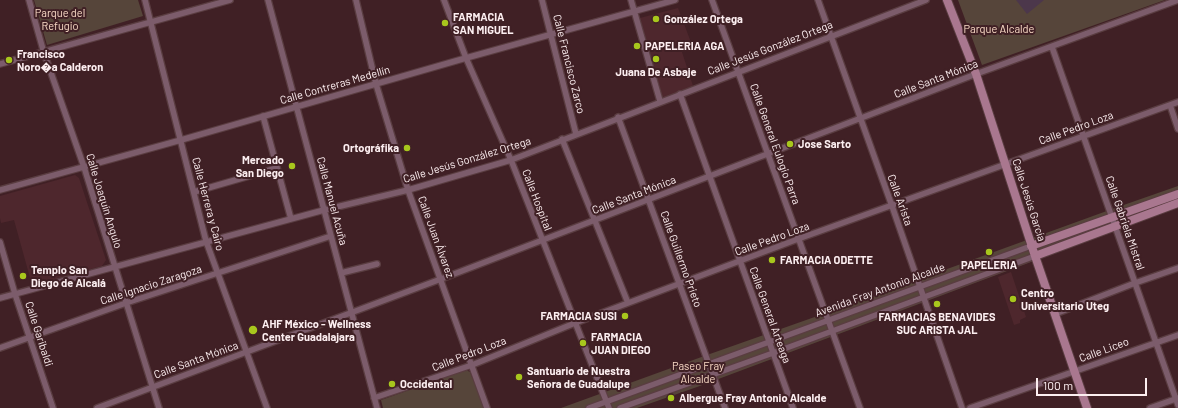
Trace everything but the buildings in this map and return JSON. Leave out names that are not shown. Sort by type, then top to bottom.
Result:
[{"type":"street","name":"Calle Joaquín Angulo","points":[[29,0],[44,53],[84,166],[114,267],[159,408]]},
{"type":"street","name":"Calle Herrera y Cairo","points":[[145,0],[206,241],[267,408]]},
{"type":"street","points":[[0,64],[230,0]]},
{"type":"street","name":"Calle Manuel Acuña","points":[[268,0],[377,408]]},
{"type":"street","name":"Calle Juan Álvarez","points":[[356,0],[376,84],[408,190],[487,408]]},
{"type":"street","name":"Calle Hospital","points":[[444,0],[466,58],[511,160],[609,408]]},
{"type":"street","name":"Calle Francisco Zarco","points":[[542,0],[576,134]]},
{"type":"street","points":[[632,0],[660,101]]},
{"type":"street","name":"Calle Contreras Medellín","points":[[0,190],[676,0]]},
{"type":"street","name":"Calle General Eulogio Parra","points":[[712,0],[860,408]]},
{"type":"street","name":"Calle Arista","points":[[818,0],[892,206],[962,408]]},
{"type":"street","name":"Calle Jesús González Ortega","points":[[0,298],[206,241],[408,190],[511,160],[618,117],[926,0]]},
{"type":"street","name":"Calle Jesús García","points":[[947,0],[976,74],[1035,256],[1087,408]]},
{"type":"street","name":"Calle Santa Mónica","points":[[97,408],[861,120],[976,74],[1178,0]]},
{"type":"street","name":"Calle Gabriela Mistral","points":[[1052,47],[1177,401]]},
{"type":"street","name":"Calle General Arteaga","points":[[680,94],[793,408]]},
{"type":"street","name":"Calle Pedro Loza","points":[[374,398],[472,365],[575,323],[798,239],[1178,102]]},
{"type":"street","points":[[1170,105],[1178,129]]},
{"type":"street","points":[[263,116],[291,219]]},
{"type":"street","name":"Calle Guillermo Prieto","points":[[618,117],[725,408]]},
{"type":"street","points":[[562,139],[628,303]]},
{"type":"street","points":[[194,192],[277,168]]},
{"type":"street","name":"Avenida Fray Antonio Alcalde","points":[[589,408],[1178,194]]},
{"type":"street","name":"Avenida Fray Antonio Alcalde","points":[[620,408],[832,332],[1178,203]]},
{"type":"street","name":"Calle Ignacio Zaragoza","points":[[0,348],[126,303],[331,236]]},
{"type":"street","name":"Calle Garibaldi","points":[[0,242],[15,294],[53,408]]},
{"type":"street","points":[[341,273],[377,264]]},
{"type":"street","points":[[1055,314],[1178,268]]},
{"type":"street","name":"Calle Liceo","points":[[970,408],[1178,335]]},
{"type":"street","points":[[1150,408],[1177,401]]},
{"type":"shaded area","points":[[1016,0],[1044,0],[1027,14]]},
{"type":"shaded area","points":[[678,8],[692,45],[681,49],[693,86],[663,98],[640,18]]},
{"type":"shaded area","points":[[75,175],[79,178],[106,260],[102,266],[32,285],[14,220],[1,223],[0,196]]},
{"type":"shaded area","name":"Centro Universitario Uteg","points":[[1011,272],[1026,317],[1020,320],[1020,323],[1014,325],[998,277]]},
{"type":"green space","name":"Parque del Refugio","points":[[34,0],[138,0],[143,16],[47,45]]},
{"type":"green space","name":"Parque Alcalde","points":[[958,0],[1165,0],[982,65]]},
{"type":"green space","name":"Paseo Fray Alcalde","points":[[1178,186],[1178,207],[697,387],[637,408],[561,408],[1115,208]]},
{"type":"green space","points":[[466,370],[470,372],[484,408],[383,408],[381,400]]},
{"type":"place","name":"González Ortega","points":[[656,19]]},
{"type":"place","name":"FARMACIA SAN MIGUEL","points":[[445,23]]},
{"type":"place","name":"PAPELERIA AGA","points":[[637,46]]},
{"type":"place","name":"Juana De Asbaje","points":[[656,59]]},
{"type":"place","name":"Francisco Noro�a Calderon","points":[[9,60]]},
{"type":"place","name":"Jose Sarto","points":[[790,144]]},
{"type":"place","name":"Ortográfika","points":[[407,148]]},
{"type":"place","name":"Mercado San Diego","points":[[292,166]]},
{"type":"place","name":"PAPELERIA","points":[[989,252]]},
{"type":"place","name":"FARMACIA ODETTE","points":[[772,260]]},
{"type":"place","name":"Templo San Diego de Alcalá","points":[[23,276]]},
{"type":"place","name":"Centro Universitario Uteg","points":[[1013,299]]},
{"type":"place","name":"FARMACIAS BENAVIDES SUC ARISTA JAL","points":[[937,304]]},
{"type":"place","name":"FARMACIA SUSI","points":[[625,316]]},
{"type":"place","name":"AHF México - Wellness Center Guadalajara","points":[[253,330]]},
{"type":"place","name":"FARMACIA JUAN DIEGO","points":[[583,343]]},
{"type":"place","name":"Santuario de Nuestra Señora de Guadalupe","points":[[519,377]]},
{"type":"place","name":"Occidental","points":[[392,384]]},
{"type":"place","name":"Albergue Fray Antonio Alcalde","points":[[671,398]]}]
